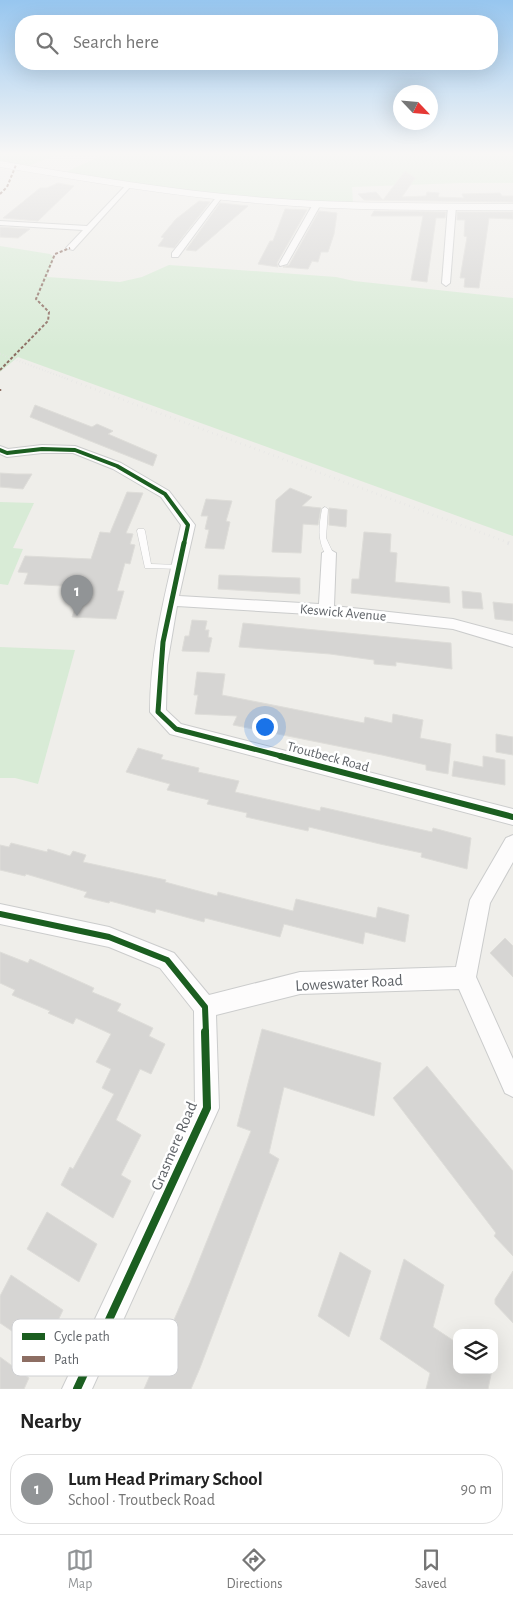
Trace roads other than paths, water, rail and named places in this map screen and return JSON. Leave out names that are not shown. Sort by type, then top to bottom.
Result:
[{"type":"street","points":[[70,248],[97,219]]},
{"type":"street","points":[[175,255],[203,219]]},
{"type":"street","points":[[283,264],[309,219]]},
{"type":"street","points":[[446,282],[451,219]]},
{"type":"street","points":[[0,223],[88,228]]},
{"type":"street","name":"Troutbeck Road","points":[[0,450],[7,453],[42,449],[75,450],[117,466],[165,494],[188,525],[171,601],[157,687],[158,712],[176,729],[513,817]]},
{"type":"street","points":[[326,610],[329,553]]},
{"type":"street","name":"Keswick Avenue","points":[[171,601],[326,610],[453,624],[513,641]]},
{"type":"street","points":[[513,844],[480,900],[465,978],[513,1084]]},
{"type":"street","points":[[0,914],[109,937],[167,960],[205,1007]]},
{"type":"street","name":"Loweswater Road","points":[[205,1007],[300,983],[465,978]]},
{"type":"street","name":"Grasmere Road","points":[[109,1319],[207,1108],[205,1007]]},
{"type":"street","name":"Grasmere Road","points":[[77,1389],[83,1376]]},
{"type":"lane","points":[[324,509],[322,537],[329,553]]},
{"type":"lane","points":[[141,531],[148,566],[179,567]]},
{"type":"railway","points":[[0,354],[70,380]]},
{"type":"railway","points":[[67,379],[512,544]]},
{"type":"railway","points":[[508,543],[513,545]]},
{"type":"place","name":"Lum Head Primary School","points":[[77,616]]}]
